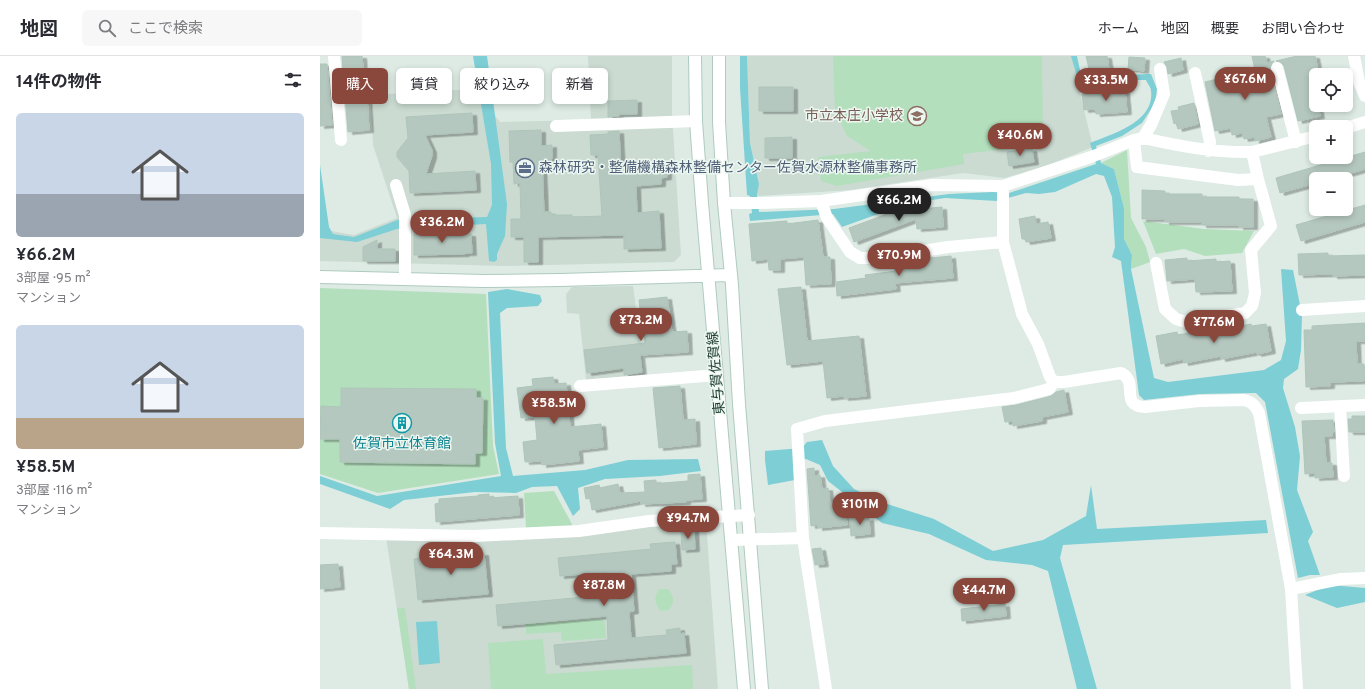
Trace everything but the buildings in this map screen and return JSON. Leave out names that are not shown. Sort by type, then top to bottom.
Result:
[{"type":"street","points":[[334,56],[341,140]]},
{"type":"street","name":"東与賀佐賀線","points":[[695,56],[696,121],[744,689]]},
{"type":"street","name":"東与賀佐賀線","points":[[719,56],[720,122],[724,203],[762,689]]},
{"type":"street","points":[[1354,56],[1359,82],[1365,96]]},
{"type":"street","points":[[1277,68],[1296,142]]},
{"type":"street","points":[[724,203],[748,203],[824,209],[932,185],[1003,192],[1139,139],[1151,125],[1164,94],[1160,69]]},
{"type":"street","points":[[1195,73],[1210,142],[1208,151]]},
{"type":"street","points":[[556,126],[696,121]]},
{"type":"street","points":[[1353,126],[1365,122]]},
{"type":"street","points":[[1139,139],[1208,151],[1252,152],[1309,138]]},
{"type":"street","points":[[1139,139],[1137,167],[1238,180],[1258,179]]},
{"type":"street","points":[[1156,263],[1164,309],[1176,319],[1186,322],[1245,313],[1252,306],[1255,294],[1251,250],[1271,226],[1252,152]]},
{"type":"street","points":[[396,185],[405,215],[405,278]]},
{"type":"street","points":[[1003,192],[1003,242],[1022,314],[1038,344],[1050,377],[1054,382]]},
{"type":"street","points":[[824,209],[850,252],[860,258],[879,258],[1003,242]]},
{"type":"street","points":[[320,277],[560,280],[730,275]]},
{"type":"street","points":[[1302,310],[1365,306]]},
{"type":"street","points":[[1054,382],[1064,382],[1121,373],[1126,375],[1129,381],[1131,399],[1133,404],[1137,406],[1145,407],[1199,401],[1244,400],[1251,402],[1255,406],[1259,413],[1291,589],[1297,689]]},
{"type":"street","points":[[580,386],[717,375]]},
{"type":"street","points":[[826,689],[803,538],[797,429],[824,421],[1014,398],[1049,389],[1054,382]]},
{"type":"street","points":[[1301,408],[1365,405]]},
{"type":"street","points":[[1340,406],[1344,476]]},
{"type":"street","points":[[320,533],[474,536],[579,532],[649,521],[749,515]]},
{"type":"street","points":[[732,540],[803,538]]},
{"type":"street","points":[[1291,589],[1341,579],[1365,578]]},
{"type":"shaded area","points":[[588,56],[672,56],[672,113],[681,255],[674,262],[504,266],[320,261],[320,212],[331,231],[354,235],[397,218],[373,145],[371,104],[388,104],[388,94],[396,93],[396,104],[452,104],[452,90],[460,90],[460,104],[485,104],[500,122],[591,120],[590,104],[608,104],[608,68],[589,68]]},
{"type":"shaded area","name":"市立本庄小学校","points":[[747,56],[1075,56],[1080,79],[1079,89],[1093,147],[1051,164],[1005,178],[963,173],[851,190],[759,196],[756,194],[759,184],[750,143]]},
{"type":"shaded area","points":[[633,286],[645,375],[586,380],[579,314],[567,313],[566,294],[572,287]]},
{"type":"shaded area","points":[[706,521],[718,689],[409,689],[386,537],[617,529]]},
{"type":"green space","points":[[833,56],[1042,56],[1043,145],[963,154],[964,164],[837,186],[821,181],[818,157],[871,151],[847,136],[835,112]]},
{"type":"green space","points":[[1127,150],[1131,218],[1146,247],[1150,262],[1131,269],[1132,255],[1124,239],[1124,208],[1114,169],[1101,163]]},
{"type":"green space","points":[[1143,221],[1204,229],[1254,231],[1242,253],[1205,256],[1184,249],[1156,254]]},
{"type":"green space","points":[[320,288],[486,294],[493,446],[499,474],[378,493],[320,474]]},
{"type":"green space","points":[[554,491],[573,526],[526,528],[524,493]]},
{"type":"green space","points":[[659,589],[668,589],[672,594],[673,602],[669,610],[661,611],[657,606],[656,595]]},
{"type":"green space","points":[[397,608],[405,608],[416,689],[409,689]]},
{"type":"green space","points":[[604,619],[606,638],[562,641],[561,632],[526,634],[526,624]]},
{"type":"green space","points":[[543,639],[546,674],[692,665],[693,689],[491,689],[488,643]]},
{"type":"water","points":[[473,56],[487,56],[489,68],[475,68]]},
{"type":"water","points":[[740,56],[747,56],[750,143],[759,184],[757,194],[759,212],[834,209],[949,194],[992,192],[1009,193],[1096,164],[1090,143],[1120,131],[1139,119],[1146,111],[1150,102],[1151,90],[1146,80],[1114,80],[1087,86],[1079,83],[1071,56],[1077,56],[1081,75],[1090,80],[1115,75],[1151,74],[1157,89],[1155,103],[1142,123],[1122,136],[1096,146],[1101,163],[1114,169],[1124,208],[1124,239],[1132,255],[1131,269],[1154,378],[1168,382],[1264,370],[1281,360],[1286,341],[1281,269],[1293,270],[1302,315],[1301,350],[1298,369],[1284,379],[1283,388],[1295,427],[1300,456],[1297,490],[1313,532],[1308,541],[1320,575],[1310,575],[1298,578],[1265,402],[1256,393],[1200,394],[1144,400],[1139,395],[1121,261],[1112,257],[1115,247],[1112,197],[1104,176],[1096,174],[1055,192],[1039,194],[1026,193],[997,201],[945,198],[906,204],[842,227],[833,214],[750,221],[749,214],[752,213],[750,196],[747,195],[740,88]]},
{"type":"water","points":[[481,104],[493,104],[507,204],[505,236],[497,254],[497,260],[494,262],[489,261],[486,224],[397,229],[357,242],[320,238],[320,165],[329,227],[333,234],[354,237],[400,219],[487,217],[492,205],[491,164]]},
{"type":"water","points":[[507,289],[540,295],[542,301],[538,306],[507,308],[500,313],[506,448],[513,476],[585,470],[628,460],[698,459],[701,471],[660,476],[605,479],[578,488],[580,509],[573,516],[557,486],[532,487],[516,493],[475,492],[404,500],[390,509],[320,484],[320,476],[377,496],[501,476],[495,443],[488,292]]},
{"type":"water","points":[[822,440],[833,466],[854,489],[881,502],[934,519],[993,551],[1043,540],[1086,516],[1091,485],[1097,529],[1266,520],[1268,533],[1063,545],[1060,558],[1097,689],[1077,689],[1048,571],[1032,565],[986,560],[929,534],[882,523],[828,481],[820,465],[806,459],[794,462],[795,480],[768,485],[765,451],[802,448],[807,442]]},
{"type":"water","points":[[1330,585],[1365,588],[1365,602],[1337,608],[1305,595]]},
{"type":"water","points":[[437,621],[440,663],[419,665],[416,622]]},
{"type":"place","name":"市立本庄小学校","points":[[917,116]]},
{"type":"place","name":"森林研究・整備機構森林整備センター佐賀水源林整備事務所","points":[[525,168]]},
{"type":"place","name":"佐賀市立体育館","points":[[402,423]]}]
